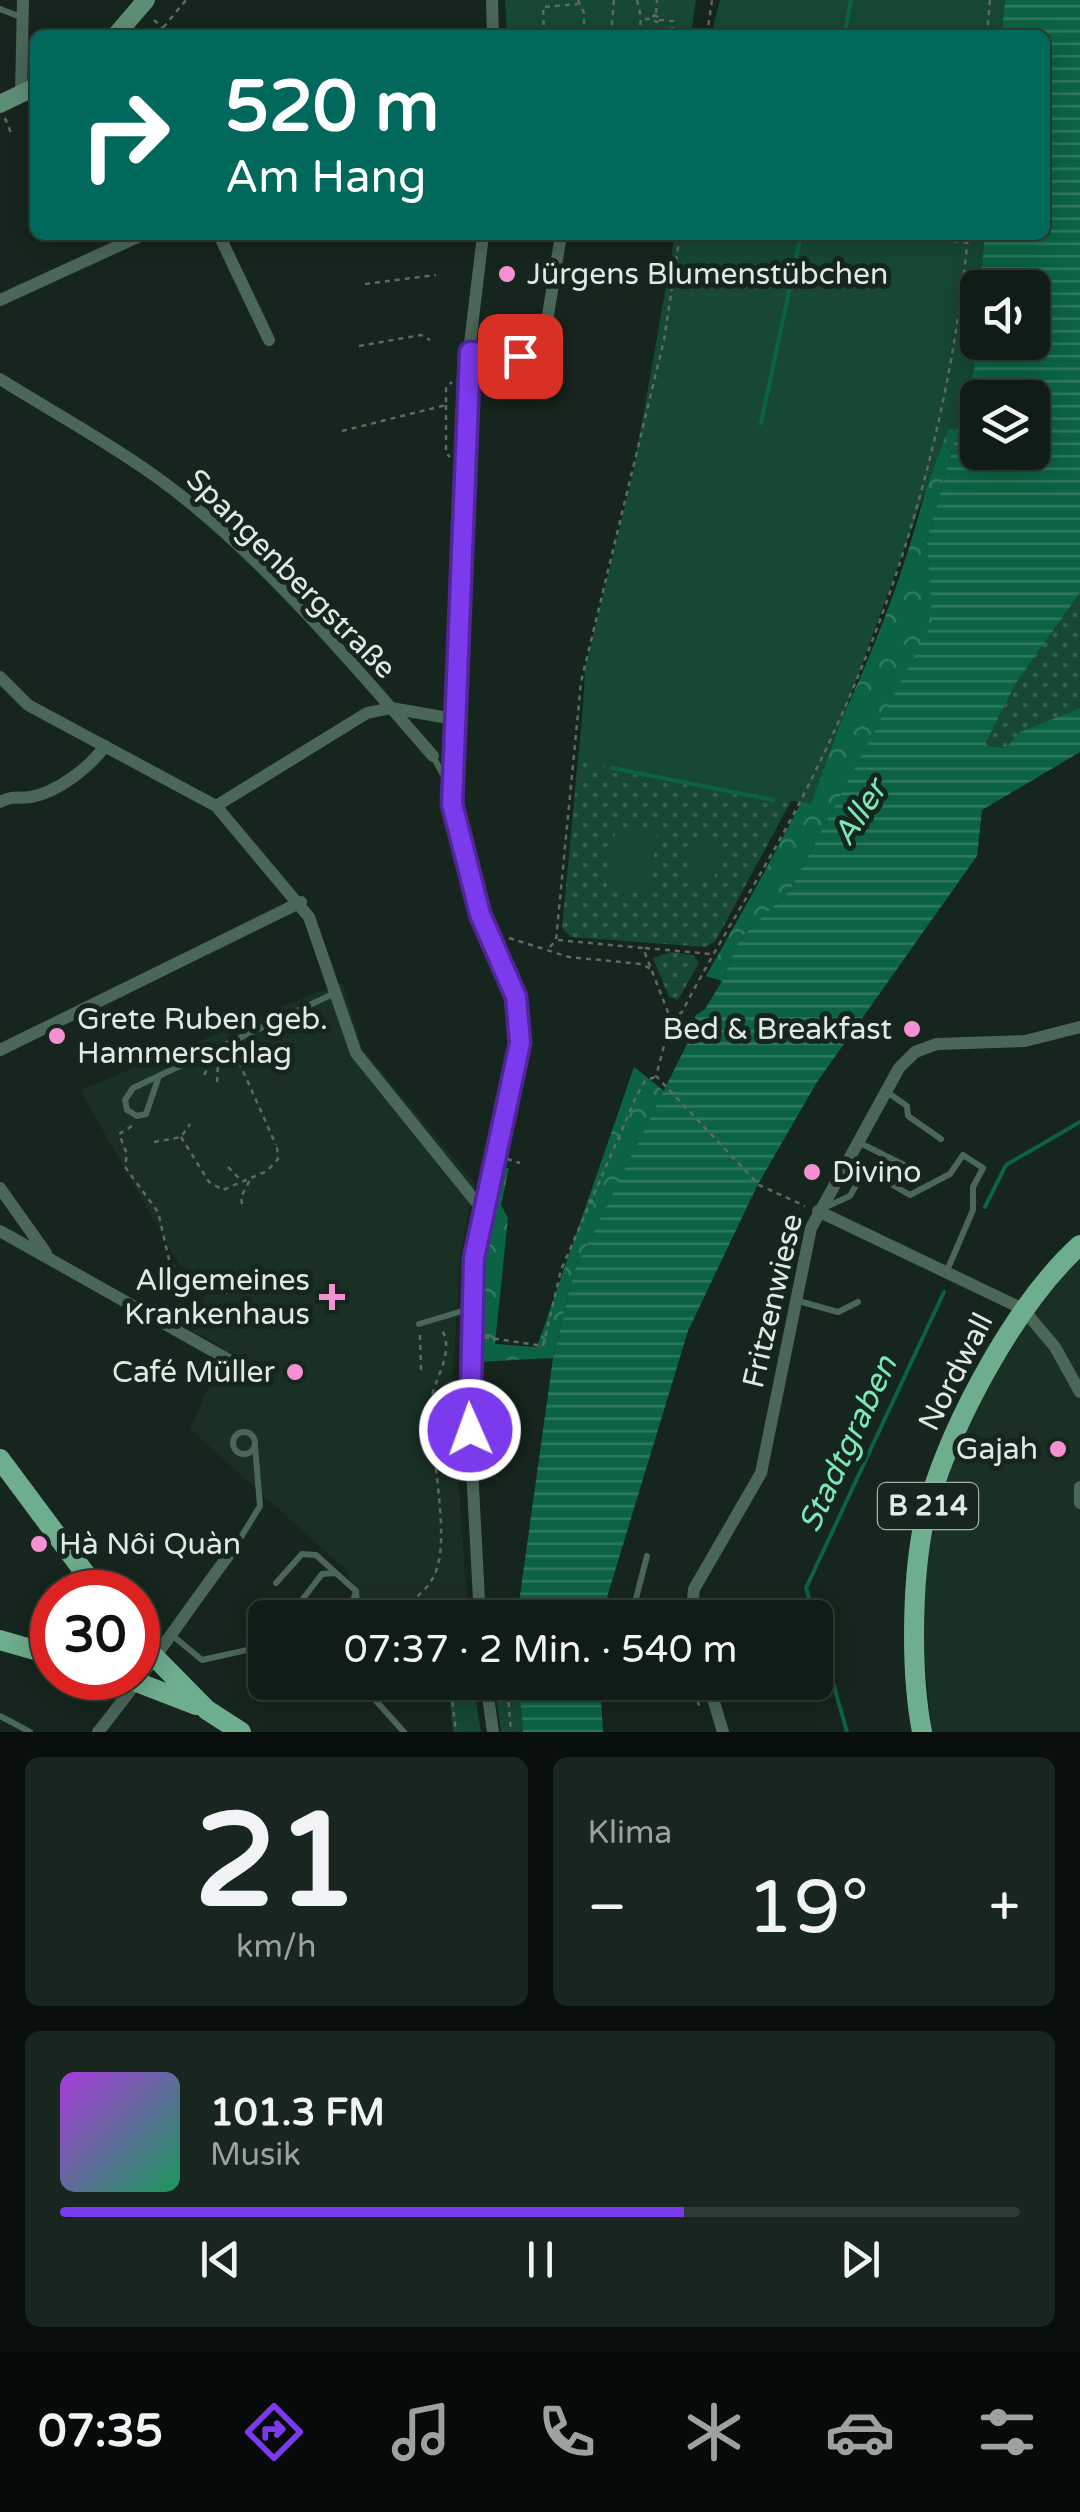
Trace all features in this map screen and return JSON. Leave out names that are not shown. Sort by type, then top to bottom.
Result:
[{"type":"main road","name":"Nordwall","points":[[921,1730],[919,1572],[928,1504],[948,1451],[1024,1308],[1080,1245]]},
{"type":"main road","points":[[0,1459],[83,1570]]},
{"type":"main road","points":[[0,1640],[30,1649]]},
{"type":"main road","points":[[160,1664],[207,1710]]},
{"type":"main road","points":[[160,1691],[207,1710],[241,1732]]},
{"type":"street","points":[[2,110],[28,91],[22,0]]},
{"type":"street","points":[[120,30],[146,0]]},
{"type":"street","points":[[492,0],[493,30]]},
{"type":"street","points":[[0,300],[131,240]]},
{"type":"street","points":[[221,240],[268,340]]},
{"type":"street","points":[[479,1600],[468,1393],[470,1309],[482,1208],[520,1043],[516,997],[480,914],[452,804],[470,352],[482,240]]},
{"type":"street","points":[[470,352],[520,356],[544,340],[560,240]]},
{"type":"street","name":"Spangenbergstraße","points":[[0,379],[156,476],[197,510],[288,596],[433,756]]},
{"type":"street","points":[[0,676],[28,705],[216,806],[301,902],[356,1052],[482,1208]]},
{"type":"street","points":[[216,806],[367,713],[391,708],[454,719]]},
{"type":"street","points":[[0,802],[14,794],[32,797],[90,767],[104,746]]},
{"type":"street","points":[[0,1050],[301,902]]},
{"type":"street","name":"Fritzenwiese","points":[[693,1600],[694,1589],[716,1546],[761,1473],[794,1299],[818,1212],[886,1092],[916,1052],[937,1044],[1025,1041],[1080,1027]]},
{"type":"street","points":[[0,1188],[51,1259]]},
{"type":"street","points":[[818,1212],[1024,1308],[1056,1346],[1080,1392]]},
{"type":"street","points":[[0,1231],[236,1364]]},
{"type":"street","points":[[1080,1487],[1080,1504]]},
{"type":"street","points":[[160,1649],[234,1548]]},
{"type":"street","points":[[98,1732],[120,1700]]},
{"type":"street","points":[[489,1700],[493,1732]]},
{"type":"street","points":[[713,1700],[723,1732]]},
{"type":"lane","points":[[0,9],[22,18]]},
{"type":"lane","points":[[433,756],[442,773]]},
{"type":"lane","points":[[158,1079],[146,1114],[137,1116],[128,1110],[125,1100],[133,1088],[333,994]]},
{"type":"lane","points":[[886,1092],[941,1139]]},
{"type":"lane","points":[[857,1141],[914,1170]]},
{"type":"lane","points":[[818,1212],[850,1196],[865,1169],[910,1194],[950,1174],[963,1155],[984,1168],[973,1187],[973,1210],[946,1274]]},
{"type":"lane","points":[[794,1299],[838,1312],[858,1302]]},
{"type":"lane","points":[[418,1324],[470,1309]]},
{"type":"lane","points":[[234,1548],[260,1506],[256,1463],[254,1446],[250,1434],[236,1436],[234,1446],[256,1463]]},
{"type":"lane","points":[[244,1454],[254,1446]]},
{"type":"lane","points":[[276,1583],[302,1554],[316,1555],[356,1591],[357,1600]]},
{"type":"lane","points":[[633,1600],[647,1556]]},
{"type":"lane","points":[[302,1600],[322,1574],[336,1573]]},
{"type":"lane","points":[[353,1600],[356,1591]]},
{"type":"lane","points":[[170,1633],[202,1660],[248,1650]]},
{"type":"lane","points":[[375,1700],[404,1732]]},
{"type":"lane","points":[[0,1716],[30,1732]]},
{"type":"path","points":[[164,30],[185,2],[178,0]]},
{"type":"path","points":[[611,30],[614,0]]},
{"type":"path","points":[[637,0],[640,30]]},
{"type":"path","points":[[656,17],[657,0]]},
{"type":"path","points":[[707,30],[712,0]]},
{"type":"path","points":[[987,30],[990,0]]},
{"type":"path","points":[[538,1],[543,7],[544,30]]},
{"type":"path","points":[[543,7],[578,2],[584,13],[584,30]]},
{"type":"path","points":[[646,9],[656,17]]},
{"type":"path","points":[[656,17],[666,12]]},
{"type":"path","points":[[641,18],[673,21],[672,30]]},
{"type":"path","points":[[154,20],[167,28]]},
{"type":"path","points":[[2,110],[10,132]]},
{"type":"path","points":[[550,947],[556,940],[580,682],[664,340],[679,240]]},
{"type":"path","points":[[494,1339],[543,1346],[560,1270],[637,1095],[645,1081],[656,1076],[672,1020],[682,1012],[711,954],[730,929],[802,798],[854,684],[895,576],[942,407],[967,242],[952,240]]},
{"type":"path","points":[[365,284],[436,275]]},
{"type":"path","points":[[359,346],[421,335],[430,340]]},
{"type":"path","points":[[342,431],[446,405],[446,387],[469,378]]},
{"type":"path","points":[[508,938],[550,947],[569,957],[641,964],[652,970]]},
{"type":"path","points":[[556,940],[684,948],[711,954]]},
{"type":"path","points":[[643,948],[672,1020]]},
{"type":"path","points":[[181,1137],[209,1182],[223,1190],[250,1179],[278,1159],[234,1049],[218,1063]]},
{"type":"path","points":[[211,1062],[217,1058],[216,1082]]},
{"type":"path","points":[[656,1076],[759,1185],[818,1212]]},
{"type":"path","points":[[142,1122],[119,1134],[128,1154],[125,1167],[158,1212],[170,1264],[206,1288],[234,1294]]},
{"type":"path","points":[[154,1142],[181,1137],[190,1124]]},
{"type":"path","points":[[496,1157],[520,1163]]},
{"type":"path","points":[[228,1167],[242,1182]]},
{"type":"path","points":[[242,1204],[240,1197],[250,1179]]},
{"type":"path","points":[[158,1212],[166,1208]]},
{"type":"path","points":[[185,1277],[198,1277],[194,1270]]},
{"type":"path","points":[[410,1600],[425,1590],[436,1572],[440,1548],[430,1408],[448,1344],[438,1323]]},
{"type":"path","points":[[418,1324],[421,1372]]},
{"type":"path","points":[[452,1700],[456,1732]]},
{"type":"path","points":[[508,1700],[511,1732]]},
{"type":"shaded area","points":[[505,0],[696,0],[692,30],[507,30]]},
{"type":"shaded area","points":[[720,0],[1080,0],[1047,270],[960,270],[960,360],[1037,360],[1034,380],[960,380],[960,430],[948,429],[811,804],[580,762],[585,668],[633,473],[674,240],[1050,240],[1050,30],[712,30]]},
{"type":"shaded area","points":[[669,336],[796,792],[715,942],[705,947],[571,937],[562,928],[583,707]]},
{"type":"shaded area","points":[[1080,593],[1080,708],[1021,732],[1006,748],[983,747],[1016,683]]},
{"type":"shaded area","points":[[616,826],[657,832],[649,892],[607,886]]},
{"type":"shaded area","points":[[695,838],[721,842],[714,881],[689,877]]},
{"type":"shaded area","points":[[670,952],[693,955],[699,963],[678,1000],[669,997],[653,958]]},
{"type":"shaded area","name":"Allgemeines Krankenhaus","points":[[342,982],[362,1048],[475,1184],[461,1249],[452,1389],[467,1600],[354,1600],[348,1572],[190,1429],[225,1349],[189,1329],[213,1282],[179,1265],[80,1090]]},
{"type":"shaded area","points":[[1080,1256],[1080,1732],[932,1732],[922,1631],[929,1551],[943,1492],[968,1420],[1034,1311]]},
{"type":"shaded area","points":[[450,1700],[476,1700],[481,1732],[453,1732]]},
{"type":"shaded area","points":[[496,1700],[520,1700],[523,1732],[501,1732]]},
{"type":"green space","points":[[960,357],[974,360],[971,380],[960,380],[960,420],[927,541],[933,623],[790,890],[739,940],[722,981],[706,976],[811,783],[858,684],[921,508]]},
{"type":"green space","points":[[634,1067],[664,1091],[574,1271],[553,1358],[476,1362],[484,1262],[502,1168],[509,1168],[501,1205],[508,1218],[495,1344],[537,1347]]},
{"type":"water","name":"Aller","points":[[1005,0],[1080,0],[1080,593],[1016,683],[984,746],[1006,748],[1020,732],[1080,708],[1080,752],[982,810],[977,856],[817,1082],[757,1186],[688,1331],[606,1600],[519,1600],[553,1358],[574,1271],[695,1028],[695,1016],[705,1009],[722,981],[739,940],[790,890],[932,623],[927,541],[960,420],[960,470],[1050,470],[1050,380],[971,380],[975,360],[1050,360],[1050,270],[982,270],[985,240],[1050,240],[1050,30],[1002,30]]},
{"type":"water","points":[[520,1700],[601,1700],[603,1732],[523,1732]]},
{"type":"waterway","points":[[845,30],[851,0]]},
{"type":"waterway","points":[[761,423],[800,240]]},
{"type":"waterway","points":[[612,768],[773,800]]},
{"type":"waterway","name":"Stadtgraben","points":[[985,1207],[1006,1165],[1080,1122]]},
{"type":"waterway","name":"Stadtgraben","points":[[810,1600],[806,1588],[944,1292]]},
{"type":"waterway","name":"Stadtgraben","points":[[833,1683],[847,1732]]},
{"type":"place","name":"Jürgens Blumenstübchen","points":[[507,274]]},
{"type":"place","name":"Bed & Breakfast","points":[[912,1029]]},
{"type":"place","name":"Grete Ruben geb. Hammerschlag","points":[[57,1036]]},
{"type":"place","name":"Divino","points":[[812,1172]]},
{"type":"place","name":"Allgemeines Krankenhaus","points":[[332,1297]]},
{"type":"place","name":"Café Müller","points":[[295,1372]]},
{"type":"place","name":"Gajah","points":[[1058,1449]]},
{"type":"place","name":"Hà Nôi Quàn","points":[[39,1544]]},
{"type":"route","points":[[470,1430],[474,1258],[520,1043],[516,997],[480,914],[452,804],[470,352],[520,356]]}]
